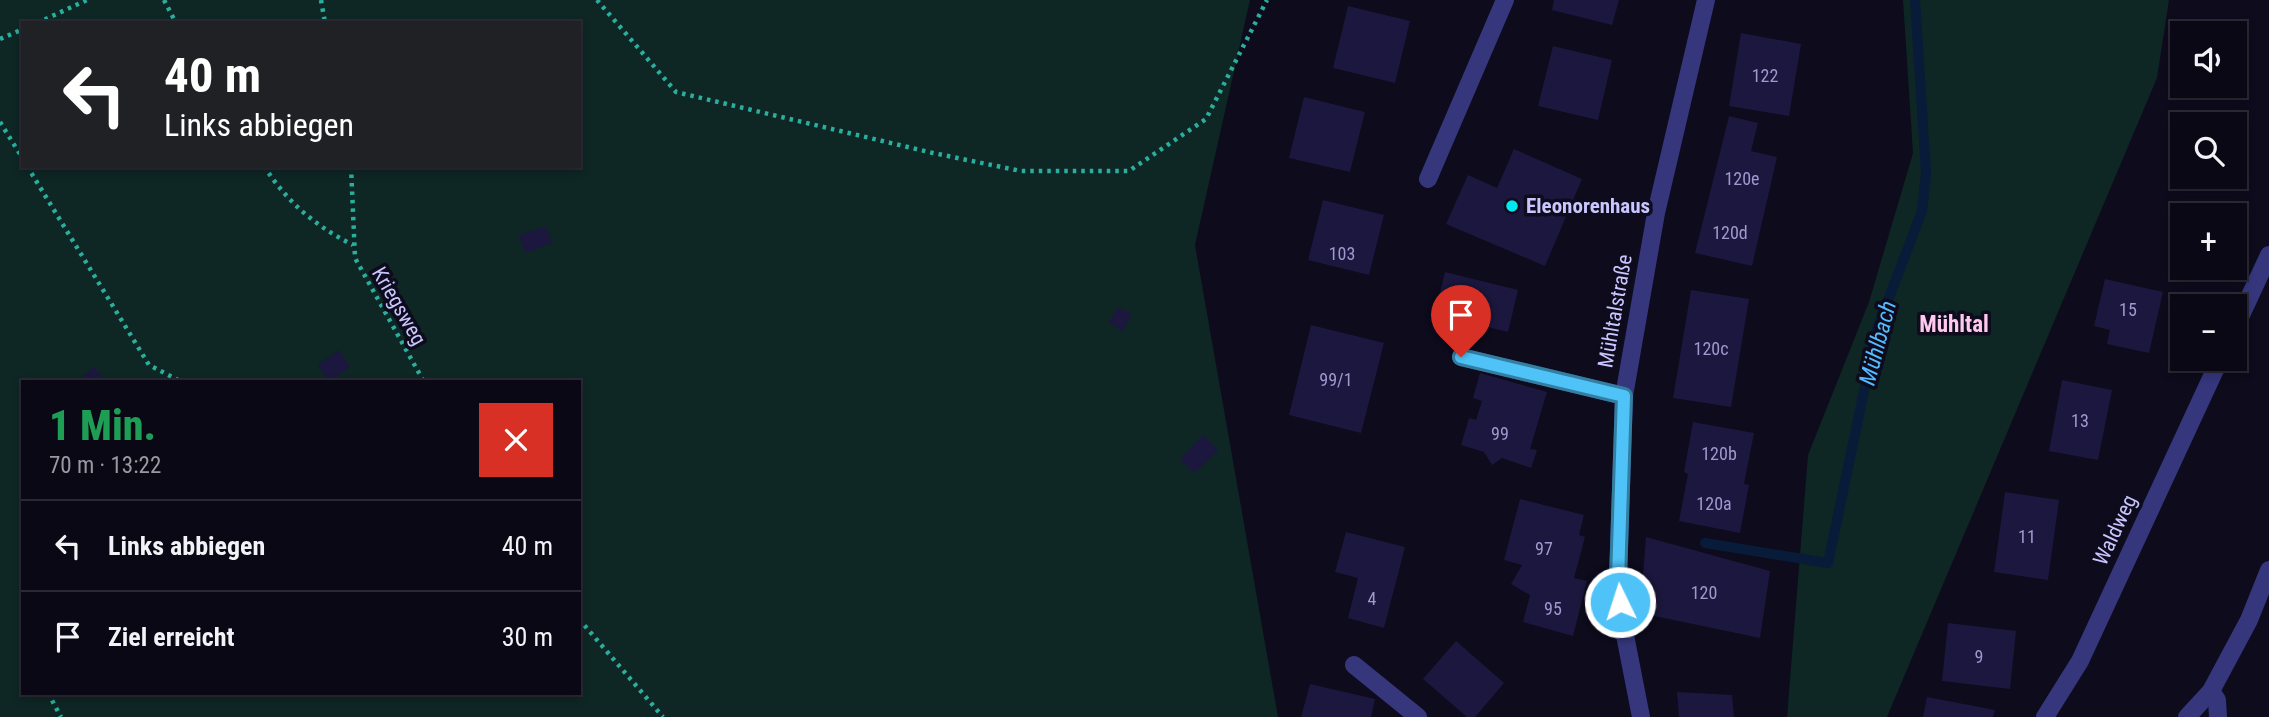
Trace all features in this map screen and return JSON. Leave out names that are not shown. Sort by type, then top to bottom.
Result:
[{"type":"street","points":[[1428,179],[1504,0]]},
{"type":"street","name":"Mühltalstraße","points":[[1642,717],[1623,625],[1618,579],[1624,396],[1656,213],[1706,0]]},
{"type":"street","points":[[2247,302],[2269,255]]},
{"type":"street","points":[[1461,357],[1624,396]]},
{"type":"street","name":"Waldweg","points":[[2045,717],[2080,661],[2214,371]]},
{"type":"street","points":[[2187,717],[2211,691],[2249,620],[2269,570]]},
{"type":"street","points":[[1354,665],[1418,717]]},
{"type":"street","points":[[2211,691],[2217,700],[2218,717]]},
{"type":"path","points":[[41,21],[87,0]]},
{"type":"path","points":[[163,0],[175,21]]},
{"type":"path","points":[[321,0],[325,21]]},
{"type":"path","points":[[597,0],[677,92],[919,150],[1021,171],[1129,171],[1206,119],[1268,0]]},
{"type":"path","points":[[0,39],[21,30]]},
{"type":"path","points":[[0,122],[21,156]]},
{"type":"path","points":[[28,168],[149,365],[178,380]]},
{"type":"path","points":[[265,168],[284,194],[322,228],[353,245]]},
{"type":"path","name":"Kriegsweg","points":[[351,168],[353,245],[361,273],[423,380]]},
{"type":"path","points":[[581,621],[663,717]]},
{"type":"path","points":[[49,695],[61,717]]},
{"type":"green space","points":[[0,0],[1250,0],[1195,245],[1278,717],[0,717]]},
{"type":"green space","points":[[1903,0],[2169,0],[2157,78],[1887,717],[1787,717],[1808,455],[1869,302],[1913,153]]},
{"type":"building","points":[[1554,0],[1619,0],[1612,25],[1552,10]]},
{"type":"building","points":[[1348,6],[1410,21],[1395,83],[1333,68]]},
{"type":"building","points":[[1741,33],[1801,44],[1789,116],[1729,106]]},
{"type":"building","points":[[1553,46],[1612,60],[1598,120],[1538,106]]},
{"type":"building","points":[[1304,97],[1365,112],[1350,172],[1289,158]]},
{"type":"building","points":[[1729,116],[1758,123],[1751,151],[1777,157],[1752,266],[1695,253]]},
{"type":"building","name":"Eleonorenhaus","points":[[1514,149],[1582,179],[1545,266],[1446,224],[1468,175],[1497,188]]},
{"type":"building","points":[[1323,200],[1384,215],[1369,275],[1308,260]]},
{"type":"building","points":[[546,226],[552,243],[525,253],[519,235]]},
{"type":"building","points":[[1445,272],[1518,290],[1508,332],[1435,314]]},
{"type":"building","points":[[2105,279],[2163,292],[2149,353],[2107,344],[2110,330],[2094,326]]},
{"type":"building","points":[[1691,290],[1749,299],[1731,407],[1673,398]]},
{"type":"building","points":[[1118,307],[1132,314],[1123,331],[1109,323]]},
{"type":"building","points":[[1311,325],[1384,343],[1361,433],[1289,415]]},
{"type":"building","points":[[339,350],[350,367],[328,380],[318,365]]},
{"type":"building","points":[[94,367],[104,380],[78,380]]},
{"type":"building","points":[[1480,373],[1547,392],[1530,449],[1537,450],[1531,468],[1502,458],[1492,465],[1484,452],[1461,445],[1469,418],[1476,420],[1482,401],[1473,398]]},
{"type":"building","points":[[2062,380],[2112,390],[2098,460],[2049,451]]},
{"type":"building","points":[[1693,422],[1754,433],[1744,484],[1749,485],[1740,533],[1679,521],[1688,474],[1684,472]]},
{"type":"building","points":[[1203,435],[1218,450],[1195,473],[1180,459]]},
{"type":"building","points":[[2005,492],[2059,500],[2048,580],[1994,572]]},
{"type":"building","points":[[1520,499],[1584,515],[1579,535],[1585,537],[1574,578],[1587,581],[1573,636],[1523,622],[1530,595],[1511,584],[1522,565],[1504,560]]},
{"type":"building","points":[[1346,532],[1405,547],[1384,628],[1348,618],[1358,578],[1335,572]]},
{"type":"building","points":[[1646,537],[1770,571],[1760,638],[1640,613]]},
{"type":"building","points":[[1948,623],[2016,631],[2010,689],[1942,681]]},
{"type":"building","points":[[1456,641],[1504,683],[1475,717],[1467,717],[1423,679]]},
{"type":"building","points":[[1310,684],[1375,699],[1371,717],[1301,717]]},
{"type":"building","points":[[1677,692],[1732,695],[1734,717],[1679,717]]},
{"type":"building","points":[[1927,697],[1995,710],[1993,717],[1923,717]]},
{"type":"waterway","name":"Mühlbach","points":[[1705,543],[1828,563],[1877,329],[1922,211],[1926,173],[1915,0]]},
{"type":"place","name":"Eleonorenhaus","points":[[1512,206]]},
{"type":"district","name":"Mühltal","points":[[1954,324]]},
{"type":"route","points":[[1461,357],[1624,396],[1618,579],[1620,602]]}]
